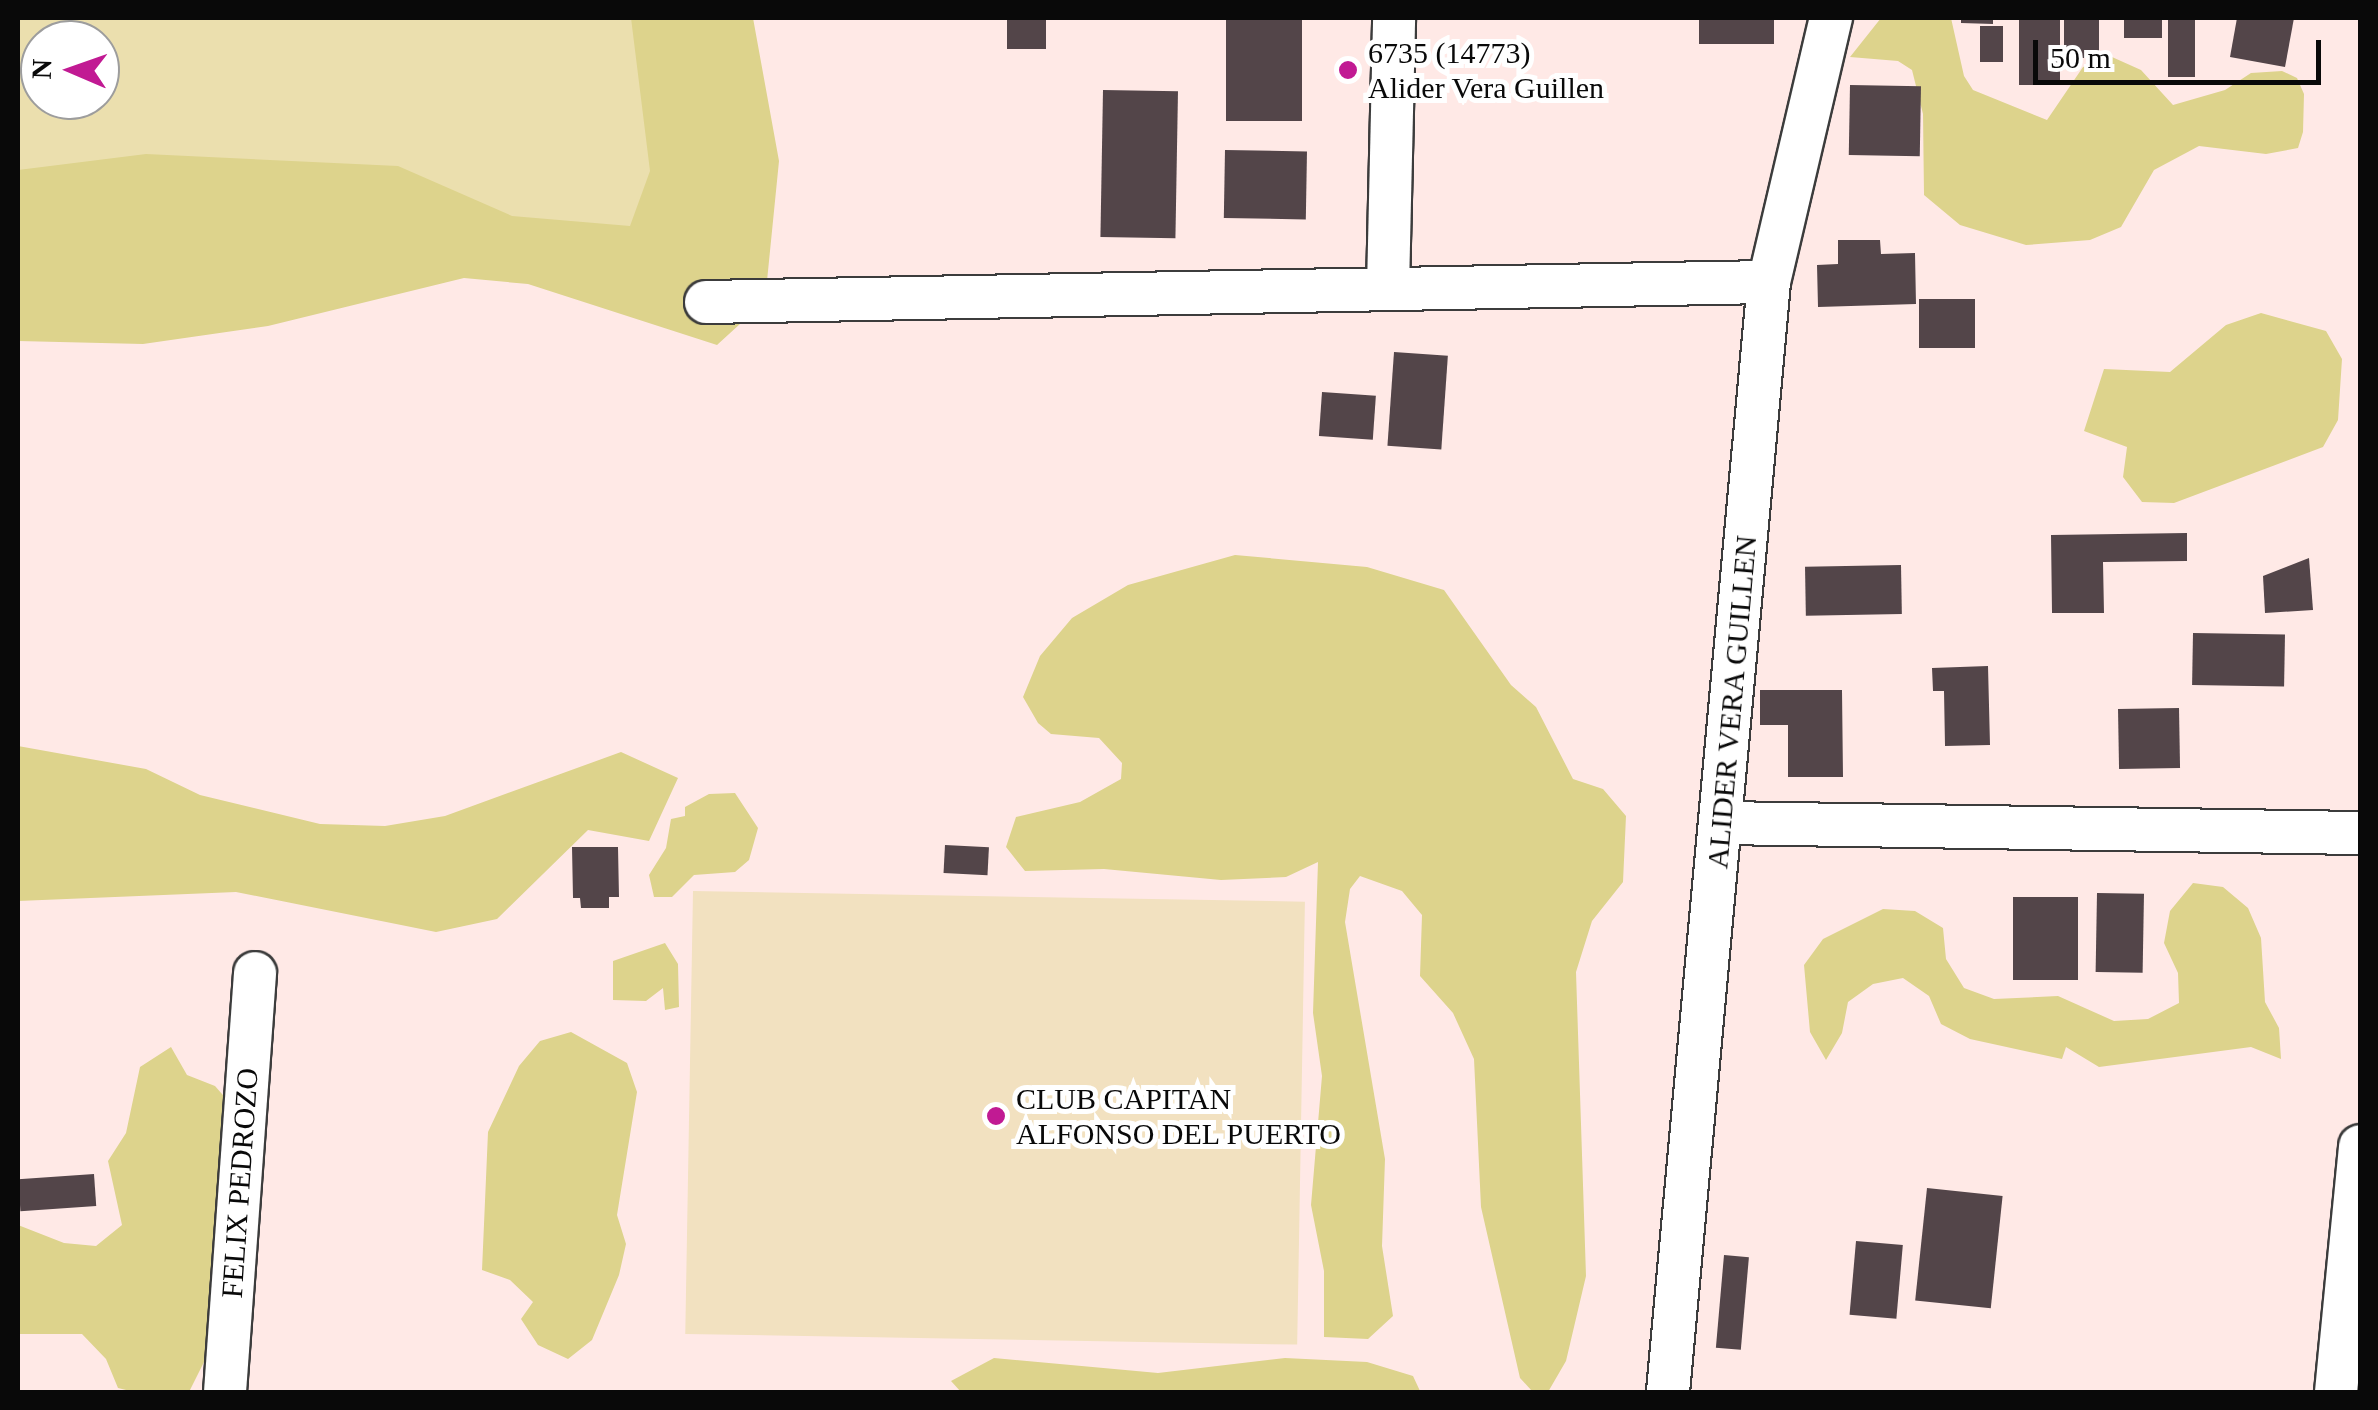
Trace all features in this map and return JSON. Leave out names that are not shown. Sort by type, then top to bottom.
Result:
[{"type":"street","points":[[1388,288],[1394,18]]},
{"type":"street","name":"ALIDER VERA GUILLEN","points":[[1668,1392],[1770,282],[1831,18]]},
{"type":"street","points":[[706,302],[1770,282]]},
{"type":"street","points":[[1722,823],[2360,833]]},
{"type":"street","name":"FELIX PEDROZO","points":[[225,1392],[255,973]]},
{"type":"street","points":[[2336,1392],[2360,1146]]},
{"type":"shaded area","points":[[18,18],[720,18],[737,262],[18,278]]},
{"type":"shaded area","points":[[631,18],[753,18],[779,161],[765,301],[717,345],[528,284],[464,278],[268,326],[143,344],[18,341],[18,170],[146,154],[398,166],[512,216],[630,226],[650,171]]},
{"type":"shaded area","points":[[1881,18],[1951,18],[1964,76],[1973,90],[2047,120],[2083,67],[2112,57],[2141,70],[2173,105],[2225,90],[2251,73],[2282,71],[2297,78],[2304,94],[2303,132],[2298,148],[2266,154],[2199,146],[2154,170],[2121,227],[2090,240],[2026,245],[1960,225],[1924,195],[1923,114],[1912,70],[1898,61],[1850,57]]},
{"type":"shaded area","points":[[2261,313],[2326,331],[2342,359],[2338,420],[2323,447],[2174,503],[2142,502],[2123,477],[2127,447],[2084,431],[2104,369],[2170,372],[2226,325]]},
{"type":"shaded area","points":[[1235,555],[1367,567],[1444,590],[1511,685],[1536,707],[1573,779],[1603,789],[1626,816],[1623,882],[1592,921],[1576,972],[1586,1276],[1566,1361],[1548,1392],[1532,1391],[1520,1378],[1481,1207],[1474,1059],[1453,1013],[1420,976],[1422,915],[1402,891],[1360,876],[1350,889],[1345,922],[1385,1159],[1382,1246],[1393,1316],[1368,1339],[1324,1337],[1324,1271],[1311,1205],[1322,1076],[1313,1013],[1318,862],[1286,877],[1221,880],[1104,869],[1025,871],[1006,847],[1016,817],[1080,802],[1121,779],[1122,763],[1099,738],[1051,734],[1038,723],[1023,697],[1040,656],[1072,618],[1128,585]]},
{"type":"shaded area","points":[[18,746],[146,769],[200,795],[320,824],[385,826],[445,816],[621,752],[678,778],[649,841],[588,830],[497,919],[436,932],[236,892],[18,901]]},
{"type":"shaded area","points":[[735,793],[758,828],[749,860],[735,872],[694,875],[672,897],[654,897],[649,875],[666,848],[671,819],[685,816],[685,807],[709,794]]},
{"type":"shaded area","points":[[2193,883],[2223,887],[2248,908],[2261,938],[2265,1002],[2279,1028],[2281,1059],[2251,1047],[2099,1067],[2066,1047],[2062,1059],[1970,1039],[1941,1024],[1929,996],[1903,978],[1873,984],[1848,1002],[1842,1033],[1826,1060],[1810,1032],[1804,965],[1823,939],[1883,909],[1915,911],[1943,928],[1946,959],[1964,988],[1994,999],[2058,996],[2114,1021],[2148,1019],[2179,1003],[2178,973],[2164,943],[2170,911]]},
{"type":"shaded area","name":"CLUB CAPITAN ALFONSO DEL PUERTO","points":[[693,891],[1305,902],[1297,1345],[685,1334]]},
{"type":"shaded area","points":[[665,943],[678,964],[679,1007],[665,1010],[663,988],[646,1001],[613,1000],[613,961]]},
{"type":"shaded area","points":[[571,1032],[627,1063],[637,1092],[617,1215],[626,1244],[619,1275],[592,1340],[568,1359],[538,1345],[521,1319],[533,1302],[510,1280],[482,1270],[488,1132],[519,1066],[540,1041]]},
{"type":"shaded area","points":[[171,1047],[187,1075],[215,1086],[236,1110],[208,1354],[189,1392],[134,1392],[118,1388],[106,1359],[82,1334],[18,1334],[18,1225],[64,1243],[96,1246],[122,1225],[108,1161],[126,1133],[140,1067]]},
{"type":"shaded area","points":[[994,1358],[1158,1373],[1285,1358],[1367,1362],[1413,1376],[1420,1391],[961,1392],[951,1381]]},
{"type":"building","points":[[1007,18],[1046,18],[1046,49],[1007,49]]},
{"type":"building","points":[[1226,18],[1302,18],[1302,121],[1226,121]]},
{"type":"building","points":[[1699,18],[1774,18],[1774,44],[1699,44]]},
{"type":"building","points":[[1961,18],[1993,18],[1993,24],[1961,23]]},
{"type":"building","points":[[2019,18],[2060,18],[2060,85],[2019,85]]},
{"type":"building","points":[[2064,18],[2099,18],[2099,58],[2064,58]]},
{"type":"building","points":[[2124,18],[2162,18],[2162,38],[2124,38]]},
{"type":"building","points":[[2168,18],[2195,18],[2195,77],[2168,77]]},
{"type":"building","points":[[2237,18],[2294,18],[2285,67],[2230,57]]},
{"type":"building","points":[[1980,26],[2003,26],[2003,62],[1980,62]]},
{"type":"building","points":[[1850,85],[1921,86],[1920,156],[1849,155]]},
{"type":"building","points":[[1103,90],[1178,91],[1175,238],[1100,237]]},
{"type":"building","points":[[1225,150],[1307,151],[1306,219],[1224,218]]},
{"type":"building","points":[[1838,240],[1880,240],[1881,254],[1915,253],[1916,304],[1818,307],[1817,265],[1838,264]]},
{"type":"building","points":[[1919,299],[1975,299],[1975,348],[1919,348]]},
{"type":"building","points":[[1394,352],[1448,356],[1441,450],[1387,446]]},
{"type":"building","points":[[1322,392],[1376,396],[1373,440],[1319,436]]},
{"type":"building","points":[[2187,533],[2187,561],[2103,562],[2104,613],[2052,613],[2051,535]]},
{"type":"building","points":[[2309,558],[2313,610],[2265,613],[2263,576]]},
{"type":"building","points":[[1901,565],[1902,614],[1806,616],[1805,567]]},
{"type":"building","points":[[2193,633],[2285,635],[2284,687],[2192,685]]},
{"type":"building","points":[[1988,666],[1990,745],[1945,746],[1944,691],[1933,691],[1932,668]]},
{"type":"building","points":[[1760,690],[1842,690],[1843,777],[1788,777],[1788,725],[1760,725]]},
{"type":"building","points":[[2179,708],[2180,768],[2119,769],[2118,709]]},
{"type":"building","points":[[945,845],[989,847],[987,875],[944,873]]},
{"type":"building","points":[[572,847],[618,847],[619,897],[609,897],[609,908],[581,908],[580,898],[573,898]]},
{"type":"building","points":[[2097,893],[2144,894],[2143,973],[2096,972]]},
{"type":"building","points":[[2013,897],[2078,897],[2078,980],[2013,980]]},
{"type":"building","points":[[94,1174],[96,1206],[20,1211],[18,1179]]},
{"type":"building","points":[[1927,1188],[2003,1196],[1991,1308],[1915,1300]]},
{"type":"building","points":[[1856,1241],[1903,1245],[1896,1319],[1850,1315]]},
{"type":"building","points":[[1724,1255],[1749,1257],[1741,1350],[1716,1348]]},
{"type":"place","name":"6735 (14773) Alider Vera Guillen","points":[[1348,70]]},
{"type":"place","name":"CLUB CAPITAN ALFONSO DEL PUERTO","points":[[996,1116]]}]
